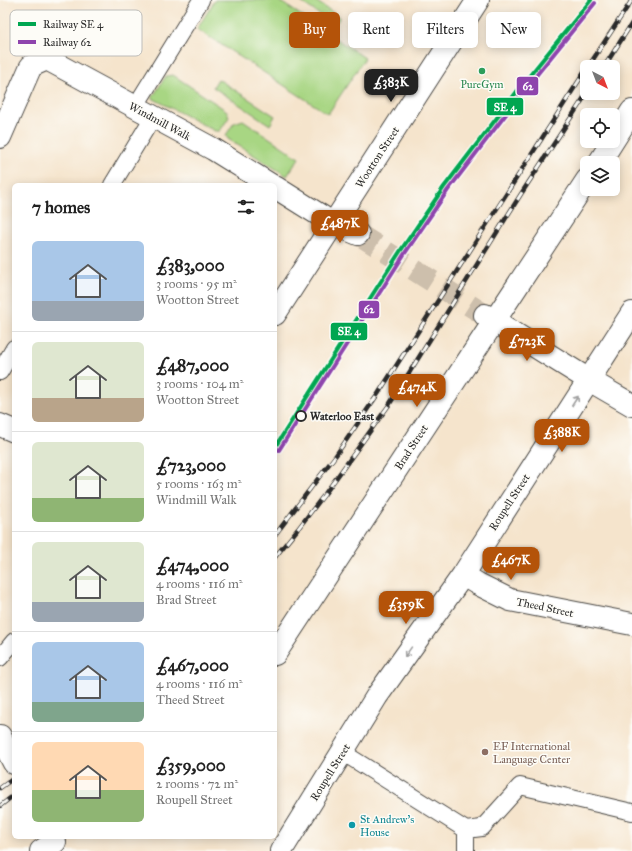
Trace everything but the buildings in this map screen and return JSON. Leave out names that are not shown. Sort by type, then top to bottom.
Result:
[{"type":"street","name":"Wootton Street","points":[[277,311],[478,0]]},
{"type":"street","name":"Windmill Walk","points":[[0,137],[31,66],[47,59],[212,149],[268,183]]},
{"type":"street","points":[[603,156],[632,111]]},
{"type":"street","points":[[277,188],[334,224],[358,234]]},
{"type":"street","name":"Brad Street","points":[[277,650],[303,600],[489,318],[580,190]]},
{"type":"street","name":"Roupell Street","points":[[281,851],[377,696],[463,574],[632,313]]},
{"type":"street","points":[[489,318],[588,380],[632,405]]},
{"type":"street","points":[[0,425],[12,430]]},
{"type":"street","name":"Theed Street","points":[[463,574],[478,584],[510,600],[551,609],[631,622]]},
{"type":"street","points":[[0,736],[12,759]]},
{"type":"lane","points":[[113,183],[144,112],[201,0]]},
{"type":"lane","points":[[0,372],[12,351]]},
{"type":"lane","points":[[0,658],[12,643]]},
{"type":"lane","points":[[342,752],[466,830],[482,828],[520,786],[632,812]]},
{"type":"lane","points":[[466,830],[466,851]]},
{"type":"green space","points":[[215,0],[278,0],[296,12],[289,12],[289,48],[340,48],[340,41],[365,58],[328,114],[197,29]]},
{"type":"green space","points":[[298,0],[314,0],[332,12],[316,12]]},
{"type":"green space","points":[[173,75],[227,111],[229,117],[220,131],[215,131],[152,98],[166,76]]},
{"type":"green space","points":[[218,79],[275,116],[270,125],[213,87]]},
{"type":"green space","points":[[243,120],[299,158],[287,176],[228,139],[226,135],[234,123]]},
{"type":"tunnel","points":[[358,234],[485,315]]},
{"type":"railway","points":[[593,60],[632,0]]},
{"type":"railway","points":[[608,60],[632,23]]},
{"type":"railway","points":[[277,532],[336,455],[378,394],[580,79]]},
{"type":"railway","points":[[277,555],[324,495],[389,405],[521,194],[582,100]]},
{"type":"railway","points":[[0,788],[12,779]]},
{"type":"railway","points":[[0,806],[12,797]]},
{"type":"transit line","points":[[277,444],[401,250],[444,187],[522,85],[591,0]]},
{"type":"rail line","name":"62","points":[[279,450],[405,253],[448,190],[526,88],[595,3]]},
{"type":"place","name":"PureGym","points":[[482,71]]},
{"type":"place","name":"Waterloo East","points":[[301,416]]},
{"type":"place","name":"EF International Language Center","points":[[485,752]]},
{"type":"place","name":"St Andrew's House","points":[[352,825]]}]
